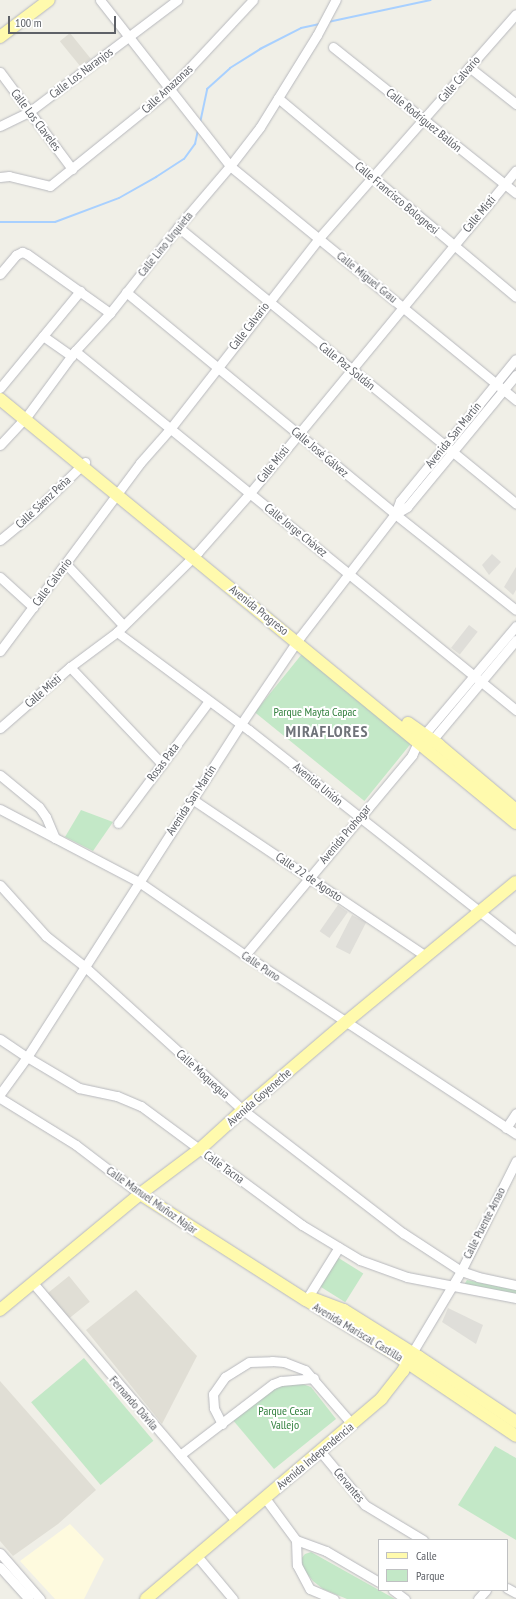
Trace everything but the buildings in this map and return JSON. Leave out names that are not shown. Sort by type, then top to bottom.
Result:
[{"type":"main road","points":[[0,29],[38,0]]},
{"type":"main road","points":[[0,37],[49,0]]},
{"type":"main road","name":"Avenida Progreso","points":[[0,395],[118,494],[196,555],[298,639],[516,823]]},
{"type":"main road","name":"Avenida Progreso","points":[[0,399],[26,418]]},
{"type":"main road","name":"Avenida Progreso","points":[[423,743],[516,810]]},
{"type":"main road","name":"Avenida Goyeneche","points":[[0,1310],[140,1194],[200,1149],[243,1110],[346,1022],[516,882]]},
{"type":"main road","name":"Calle Manuel Muñoz Najar","points":[[140,1194],[306,1300]]},
{"type":"main road","points":[[313,1289],[344,1310]]},
{"type":"main road","name":"Avenida Mariscal Castilla","points":[[306,1300],[313,1298],[344,1310],[410,1358],[497,1416],[516,1436]]},
{"type":"main road","name":"Avenida Mariscal Castilla","points":[[306,1300],[410,1358]]},
{"type":"main road","name":"Avenida Independencia","points":[[146,1599],[381,1399],[394,1385],[410,1358]]},
{"type":"main road","name":"Avenida Mariscal Castilla","points":[[497,1416],[516,1422]]},
{"type":"street","name":"Calle Miguel Grau","points":[[100,0],[230,166],[516,400]]},
{"type":"street","name":"Calle Los Naranjos","points":[[0,126],[29,112],[177,0]]},
{"type":"street","name":"Calle Amazonas","points":[[0,177],[9,176],[50,186],[169,90],[253,0]]},
{"type":"street","name":"Calle Lino Urquieta","points":[[0,445],[26,418],[74,353],[110,313],[260,127],[318,34],[336,0]]},
{"type":"street","name":"Calle Calvario","points":[[0,651],[140,463],[170,429],[268,301],[319,238],[516,14]]},
{"type":"street","name":"Calle Rodríguez Ballón","points":[[333,47],[516,194]]},
{"type":"street","points":[[469,67],[516,104]]},
{"type":"street","name":"Calle Los Claveles","points":[[0,72],[72,169]]},
{"type":"street","name":"Calle Francisco Bolognesi","points":[[278,98],[516,297]]},
{"type":"street","name":"Calle Misti","points":[[0,728],[70,667],[120,629],[196,555],[250,493],[350,369],[516,170]]},
{"type":"street","name":"Calle Paz Soldán","points":[[178,227],[516,504]]},
{"type":"street","points":[[0,274],[16,255],[22,252],[27,254],[110,313]]},
{"type":"street","points":[[0,388],[80,291]]},
{"type":"street","name":"Calle José Gálvez","points":[[126,292],[396,514],[516,610]]},
{"type":"street","name":"Calle Jorge Chávez","points":[[43,336],[74,353],[250,493],[516,710]]},
{"type":"street","name":"Avenida San Martín","points":[[396,514],[400,501],[516,359]]},
{"type":"street","name":"Avenida San Martín","points":[[0,1094],[26,1057],[192,798],[298,639],[348,573],[396,514],[407,507],[516,375]]},
{"type":"street","name":"Calle Sáenz Peña","points":[[0,540],[32,513],[83,464]]},
{"type":"street","name":"Avenida Unión","points":[[66,564],[120,629],[516,940]]},
{"type":"street","points":[[0,577],[33,607]]},
{"type":"street","name":"Avenida Prohogar","points":[[245,955],[309,877],[478,678],[516,626]]},
{"type":"street","name":"Avenida Prohogar","points":[[478,678],[516,640]]},
{"type":"street","points":[[70,667],[162,764]]},
{"type":"street","name":"Rosas Pata","points":[[118,823],[209,700]]},
{"type":"street","points":[[0,775],[39,807],[46,817],[54,838]]},
{"type":"street","name":"Calle 22 de Agosto","points":[[192,798],[426,956]]},
{"type":"street","name":"Calle Puno","points":[[0,809],[138,882],[245,955],[516,1134]]},
{"type":"street","name":"Calle Moquegua","points":[[0,885],[46,936],[84,966],[243,1110],[403,1233],[461,1271],[478,1277],[516,1285]]},
{"type":"street","name":"Calle Tacna","points":[[0,1039],[26,1057],[79,1088],[117,1096],[141,1106],[302,1225],[360,1260],[407,1277],[516,1298]]},
{"type":"street","name":"Calle Manuel Muñoz Najar","points":[[0,1098],[76,1145],[140,1194]]},
{"type":"street","points":[[506,1128],[516,1113]]},
{"type":"street","name":"Calle Puente Arnao","points":[[453,1286],[516,1160]]},
{"type":"street","points":[[306,1300],[339,1247]]},
{"type":"street","name":"Fernando Dávila","points":[[33,1283],[237,1522]]},
{"type":"street","name":"Avenida Independencia","points":[[410,1358],[453,1286]]},
{"type":"street","points":[[222,1424],[214,1408],[213,1394],[225,1377],[238,1367],[249,1362],[272,1361],[284,1362],[305,1370],[314,1378],[352,1424]]},
{"type":"street","points":[[180,1455],[273,1384],[281,1381],[314,1378]]},
{"type":"street","name":"Cervantes","points":[[320,1451],[365,1505],[421,1539]]},
{"type":"street","points":[[265,1498],[296,1540],[326,1551],[378,1581]]},
{"type":"street","points":[[296,1540],[297,1565],[310,1589],[334,1599]]},
{"type":"street","points":[[0,1553],[40,1599]]},
{"type":"street","points":[[197,1556],[233,1599]]},
{"type":"street","points":[[0,1567],[29,1599]]},
{"type":"street","points":[[394,1591],[405,1599]]},
{"type":"street","points":[[477,1599],[485,1591]]},
{"type":"shaded area","points":[[70,33],[91,59],[81,67],[60,41]]},
{"type":"shaded area","points":[[492,554],[501,562],[489,575],[482,565]]},
{"type":"shaded area","points":[[516,567],[516,590],[513,595],[504,587]]},
{"type":"shaded area","points":[[469,625],[478,632],[460,655],[451,648]]},
{"type":"shaded area","points":[[338,905],[348,912],[329,938],[320,931]]},
{"type":"shaded area","points":[[352,915],[366,922],[350,954],[336,947]]},
{"type":"shaded area","points":[[69,1276],[90,1302],[68,1319],[47,1294]]},
{"type":"shaded area","points":[[136,1290],[197,1356],[162,1424],[86,1330]]},
{"type":"shaded area","points":[[448,1308],[483,1325],[476,1344],[442,1322]]},
{"type":"shaded area","points":[[0,1381],[96,1490],[58,1524],[13,1556],[0,1541]]},
{"type":"shaded area","points":[[70,1524],[104,1559],[84,1599],[55,1599],[20,1561]]},
{"type":"green space","name":"Parque Mayta Capac","points":[[302,654],[412,743],[364,801],[255,712]]},
{"type":"green space","points":[[81,810],[113,822],[93,851],[65,837]]},
{"type":"green space","points":[[337,1257],[363,1273],[345,1302],[319,1286]]},
{"type":"green space","points":[[467,1280],[516,1290],[516,1295],[464,1285]]},
{"type":"green space","points":[[84,1358],[153,1441],[101,1485],[31,1402]]},
{"type":"green space","name":"Parque Cesar Vallejo","points":[[297,1382],[311,1387],[336,1419],[274,1469],[232,1419],[271,1386]]},
{"type":"green space","points":[[495,1446],[516,1458],[516,1540],[458,1505]]},
{"type":"green space","points":[[311,1552],[378,1589],[378,1591],[395,1599],[347,1599],[323,1589],[313,1581],[304,1570],[301,1559],[305,1554]]},
{"type":"waterway","points":[[328,22],[431,0]]},
{"type":"waterway","points":[[200,123],[207,89],[230,68],[260,49],[301,28],[320,24]]},
{"type":"waterway","points":[[0,222],[55,222],[119,198],[184,159],[195,144],[198,130]]},
{"type":"district","name":"MIRAFLORES","points":[[327,731]]}]
